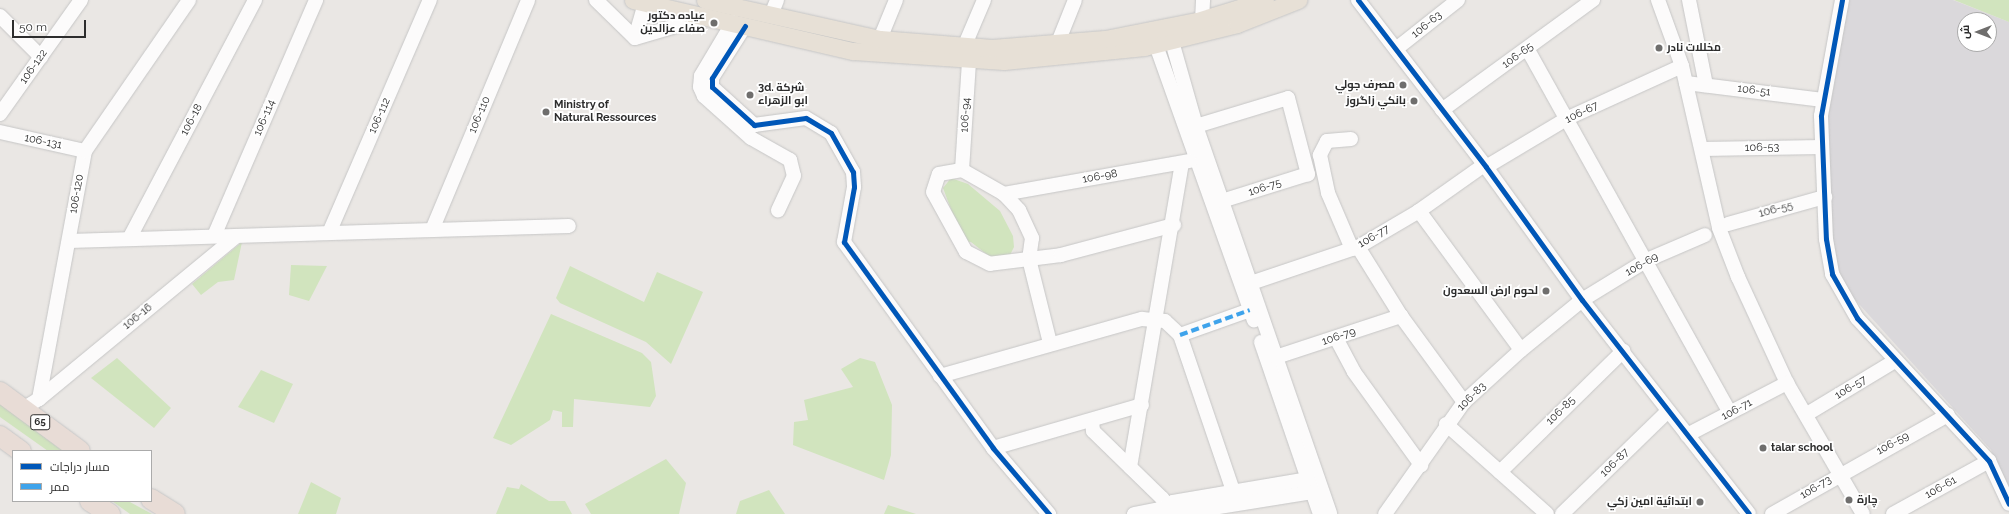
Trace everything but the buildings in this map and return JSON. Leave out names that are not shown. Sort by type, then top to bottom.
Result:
[{"type":"highway","name":"65","points":[[0,392],[31,404],[79,450]]},
{"type":"highway","points":[[0,436],[20,450]]},
{"type":"highway","points":[[152,500],[175,514]]},
{"type":"highway","points":[[92,502],[110,514]]},
{"type":"highway","points":[[107,502],[110,514]]},
{"type":"main road","points":[[708,4],[739,24],[853,50],[966,54],[1046,59],[1161,35],[1265,0]]},
{"type":"main road","points":[[642,1],[774,7],[880,39],[966,54],[1161,35],[1237,24],[1298,0]]},
{"type":"street","name":"106-122","points":[[0,114],[81,0]]},
{"type":"street","name":"106-120","points":[[31,404],[69,241],[85,151],[189,0]]},
{"type":"street","name":"106-18","points":[[129,239],[255,0]]},
{"type":"street","name":"106-114","points":[[214,236],[316,0]]},
{"type":"street","name":"106-112","points":[[329,233],[430,0]]},
{"type":"street","name":"106-110","points":[[432,230],[528,0]]},
{"type":"street","points":[[596,0],[635,38]]},
{"type":"street","points":[[880,39],[896,0]]},
{"type":"street","name":"106-94","points":[[962,170],[966,54],[984,0]]},
{"type":"street","points":[[1057,45],[1075,0]]},
{"type":"street","points":[[1202,20],[1203,0]]},
{"type":"street","points":[[1358,0],[1485,166],[1582,300],[1749,514]]},
{"type":"street","name":"106-63","points":[[1396,49],[1458,0]]},
{"type":"street","name":"106-65","points":[[1442,110],[1528,50],[1593,0]]},
{"type":"street","points":[[1658,0],[1682,66],[1719,228],[1786,383],[1807,414],[1839,474],[1863,514]]},
{"type":"street","points":[[1689,0],[1706,85]]},
{"type":"street","points":[[1842,0],[1823,100],[1822,147],[1828,257],[1839,290],[1857,318],[1895,361],[1948,415],[1989,461],[2009,504]]},
{"type":"street","points":[[635,38],[642,1]]},
{"type":"street","points":[[635,38],[689,20],[708,4]]},
{"type":"street","points":[[0,16],[41,57]]},
{"type":"street","points":[[739,24],[701,76],[700,87],[704,96],[751,138],[790,160],[794,176],[778,211]]},
{"type":"street","points":[[739,24],[712,78],[712,87],[754,125],[806,118],[831,133],[853,172],[854,187],[844,242],[993,448],[1049,514]]},
{"type":"street","points":[[1161,35],[1196,126],[1330,514]]},
{"type":"street","points":[[1161,35],[1196,159],[1320,514]]},
{"type":"street","points":[[1528,50],[1568,118],[1647,260],[1730,414]]},
{"type":"street","name":"106-67","points":[[1485,166],[1568,118],[1682,66]]},
{"type":"street","name":"106-51","points":[[1686,83],[1823,100]]},
{"type":"street","name":"106-75","points":[[1196,126],[1288,98],[1308,174],[1222,202]]},
{"type":"street","name":"106-131","points":[[0,132],[85,151]]},
{"type":"street","points":[[1351,139],[1327,141],[1320,155],[1328,193],[1355,248],[1401,316],[1464,402]]},
{"type":"street","name":"106-53","points":[[1702,149],[1822,147]]},
{"type":"street","name":"106-98","points":[[1004,194],[1182,163],[1196,159]]},
{"type":"street","points":[[1130,467],[1174,225],[1182,163]]},
{"type":"street","name":"106-77","points":[[1251,283],[1355,248],[1419,211],[1485,166]]},
{"type":"street","points":[[1050,343],[1029,259],[1034,246],[1028,223],[1004,194],[962,170],[939,174],[933,192],[966,252],[990,264],[1029,259],[1061,255],[1174,225]]},
{"type":"street","name":"106-55","points":[[1728,224],[1825,197]]},
{"type":"street","points":[[1419,211],[1521,350]]},
{"type":"street","points":[[69,241],[569,226]]},
{"type":"street","name":"106-69","points":[[1582,300],[1647,260],[1705,235]]},
{"type":"street","name":"106-16","points":[[31,404],[237,236]]},
{"type":"street","name":"106-83","points":[[1384,514],[1421,465],[1446,424],[1464,402],[1521,350],[1582,300]]},
{"type":"street","points":[[1180,335],[1250,310]]},
{"type":"street","name":"106-79","points":[[1276,357],[1401,316]]},
{"type":"street","points":[[940,376],[1050,343],[1142,318],[1157,319],[1174,327],[1180,335],[1233,491]]},
{"type":"street","points":[[1336,338],[1354,372],[1421,465]]},
{"type":"street","name":"106-85","points":[[1500,472],[1623,351]]},
{"type":"street","name":"106-57","points":[[1807,414],[1895,361]]},
{"type":"street","name":"106-71","points":[[1687,435],[1730,414],[1786,383]]},
{"type":"street","points":[[993,448],[1142,405]]},
{"type":"street","name":"106-87","points":[[1562,514],[1668,411]]},
{"type":"street","name":"106-59","points":[[1839,474],[1948,415]]},
{"type":"street","points":[[1092,420],[1093,431],[1162,498],[1172,512]]},
{"type":"street","points":[[1446,424],[1547,514]]},
{"type":"street","name":"106-61","points":[[1893,514],[1989,461]]},
{"type":"street","name":"106-73","points":[[1772,514],[1839,474]]},
{"type":"street","points":[[1172,512],[1173,502],[1233,491],[1310,485]]},
{"type":"street","points":[[1134,514],[1172,512],[1310,485]]},
{"type":"shaded area","points":[[1844,0],[1953,0],[1984,12],[1957,12],[1957,52],[1997,52],[1997,17],[2009,22],[2009,492],[1991,450],[1849,293],[1832,259],[1823,117]]},
{"type":"green space","points":[[1954,0],[2009,0],[2009,22],[1997,17],[1997,12],[1984,12]]},
{"type":"green space","points":[[951,178],[968,184],[1000,211],[1013,236],[1014,247],[1010,255],[990,257],[971,242],[963,241],[943,188]]},
{"type":"green space","points":[[242,242],[234,280],[218,282],[201,295],[192,284]]},
{"type":"green space","points":[[291,265],[327,266],[309,301],[289,295]]},
{"type":"green space","points":[[570,266],[644,302],[657,272],[703,292],[671,364],[646,342],[560,303],[556,298]]},
{"type":"green space","points":[[551,314],[642,353],[651,362],[656,396],[650,407],[574,399],[573,427],[562,427],[562,412],[553,410],[550,420],[511,445],[493,438]]},
{"type":"green space","points":[[117,358],[171,408],[154,428],[91,378]]},
{"type":"green space","points":[[860,358],[875,362],[892,405],[891,455],[884,480],[793,445],[794,422],[808,420],[804,400],[853,387],[841,369]]},
{"type":"green space","points":[[261,370],[293,384],[274,423],[238,407]]},
{"type":"green space","points":[[0,403],[62,450],[47,450],[0,417]]},
{"type":"green space","points":[[666,459],[686,483],[679,514],[591,514],[585,504]]},
{"type":"green space","points":[[311,482],[341,498],[336,514],[298,514]]},
{"type":"green space","points":[[521,484],[549,501],[565,501],[572,514],[496,514],[507,487],[519,489]]},
{"type":"green space","points":[[769,490],[785,514],[736,514],[740,501]]},
{"type":"green space","points":[[113,502],[130,502],[152,514],[130,514]]},
{"type":"green space","points":[[888,505],[916,514],[884,514]]},
{"type":"marked path","points":[[1180,335],[1250,310]]},
{"type":"cycle path","points":[[1358,0],[1486,167],[1582,300],[1749,514]]},
{"type":"cycle path","points":[[1842,0],[1821,116],[1826,239],[1832,274],[1857,318],[1989,461],[2009,504]]},
{"type":"cycle path","points":[[745,26],[712,78],[712,87],[754,125],[806,118],[831,133],[853,172],[854,187],[844,242],[993,448],[1049,514]]},
{"type":"place","name":"عياده دكتور صفاء عزالدين","points":[[714,23]]},
{"type":"place","name":"مخللات نادر","points":[[1659,48]]},
{"type":"place","name":"مصرف جولي","points":[[1403,85]]},
{"type":"place","name":"3d. شركة ابو الزهراء","points":[[750,95]]},
{"type":"place","name":"بانكي زاگروز","points":[[1414,101]]},
{"type":"place","name":"Ministry of Natural Ressources","points":[[546,112]]},
{"type":"place","name":"لحوم ارض السعدون","points":[[1546,291]]},
{"type":"place","name":"talar school","points":[[1763,448]]},
{"type":"place","name":"چارة","points":[[1849,500]]},
{"type":"place","name":"ابتدائية امين زكي","points":[[1700,502]]}]
